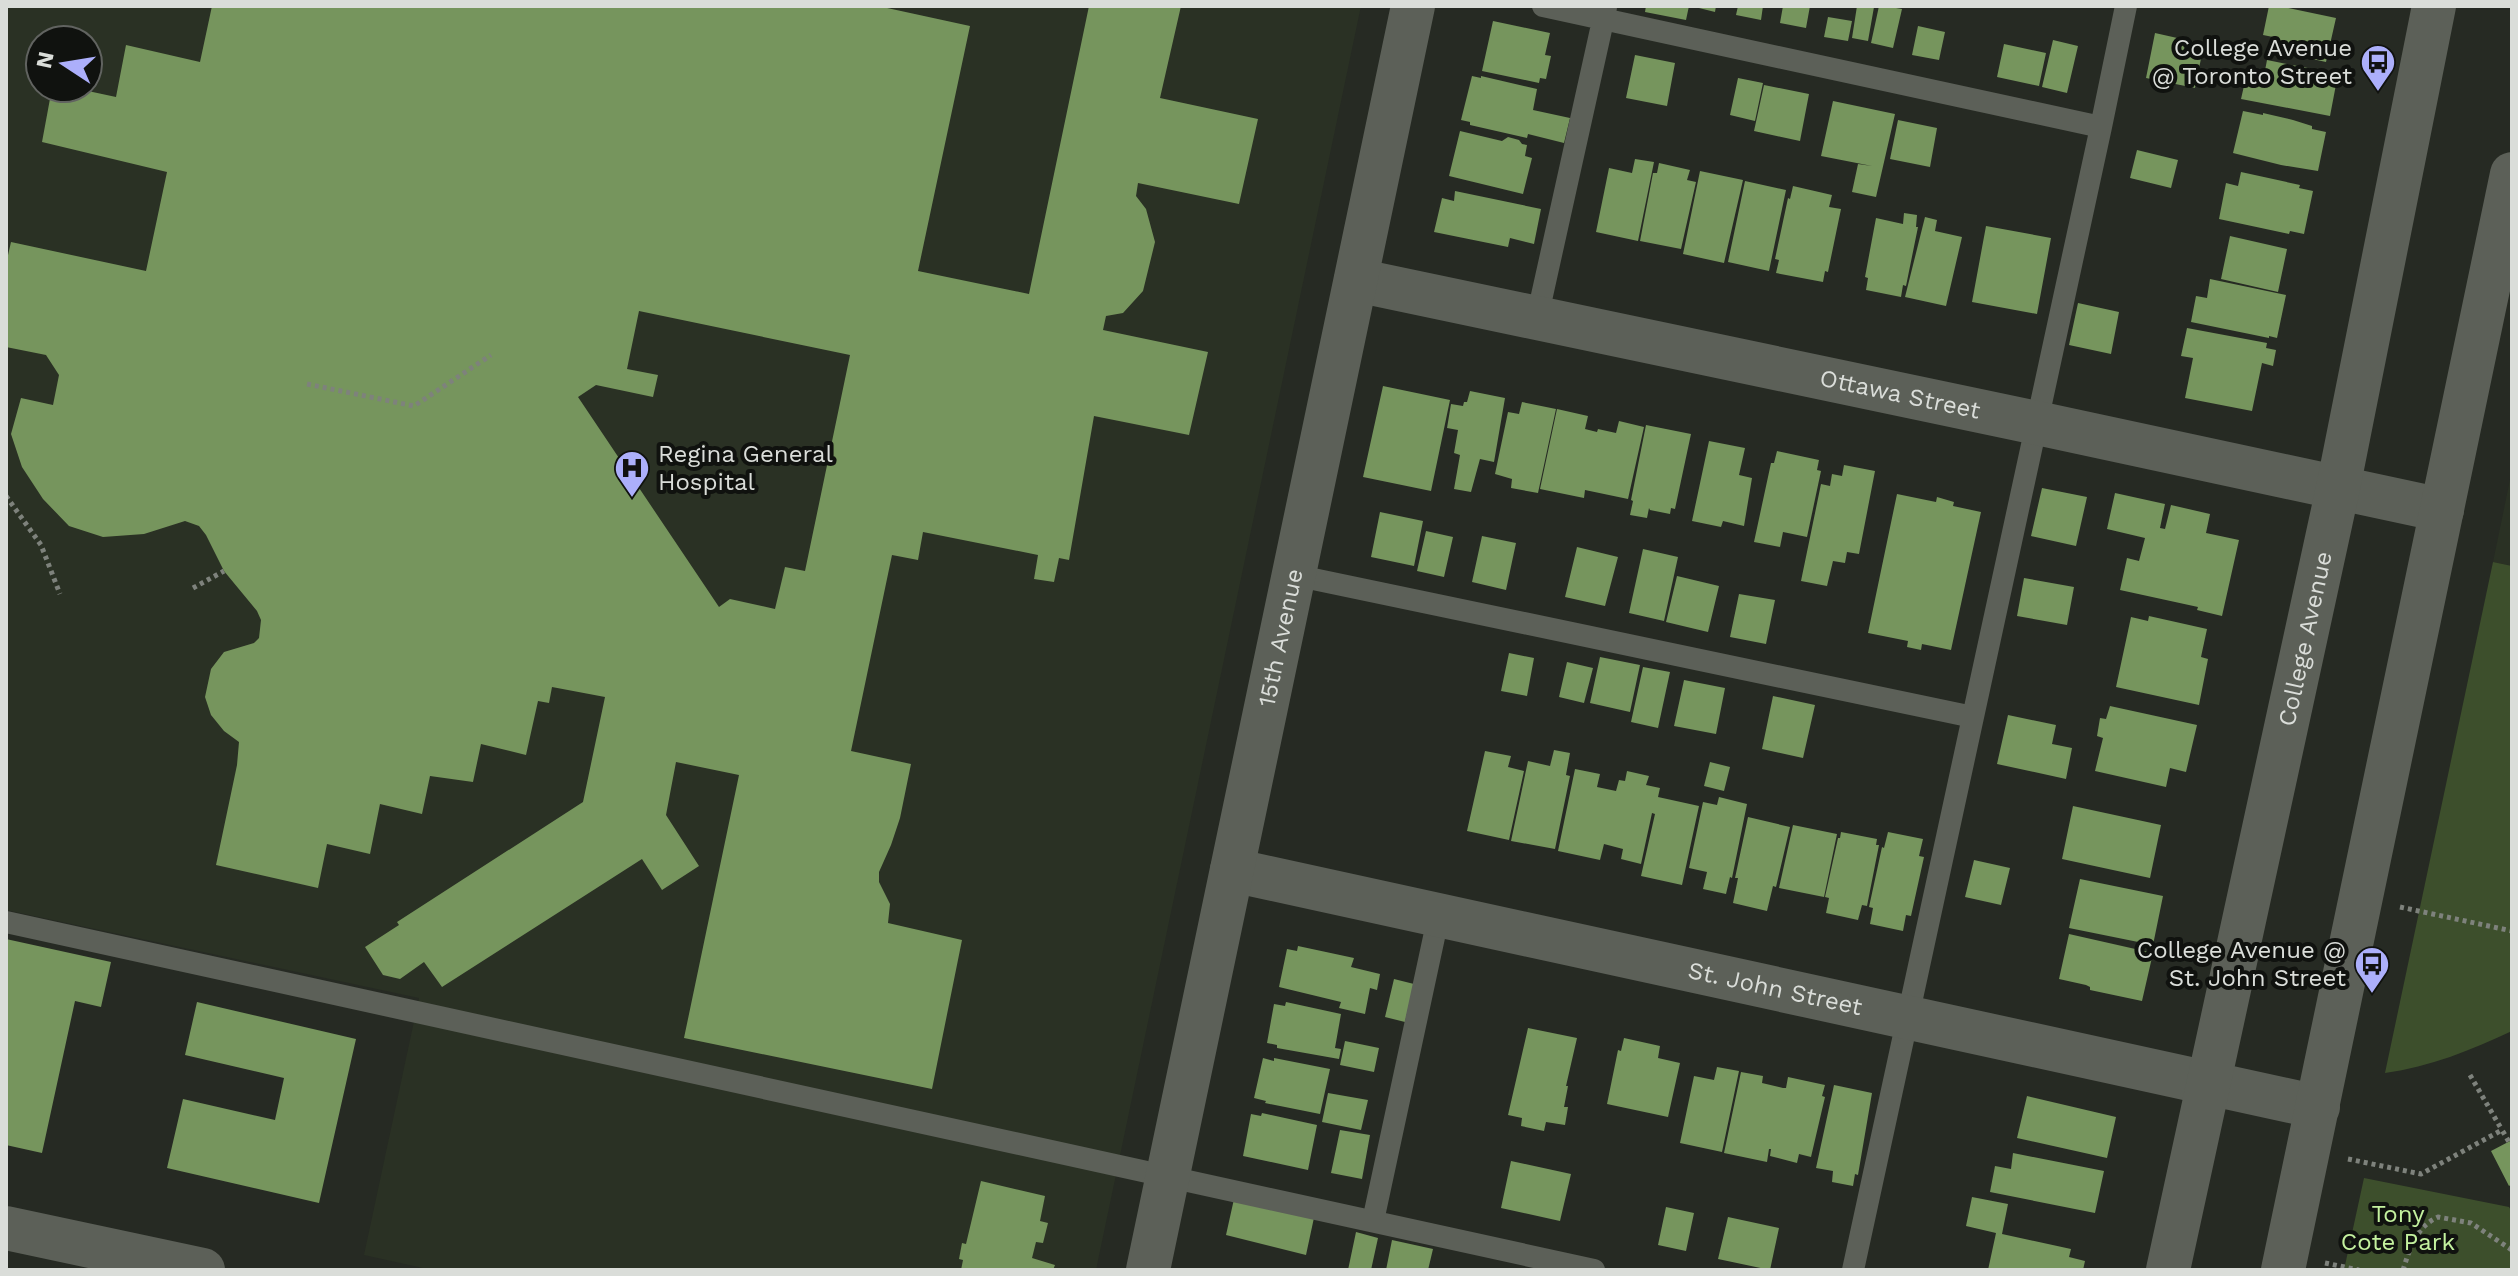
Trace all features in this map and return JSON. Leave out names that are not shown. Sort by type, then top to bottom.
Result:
[{"type":"street","name":"15th Avenue","points":[[1148,1270],[1413,6]]},
{"type":"street","name":"College Avenue","points":[[2168,1270],[2338,488],[2434,6]]},
{"type":"street","points":[[2283,1270],[2512,174]]},
{"type":"street","name":"Ottawa Street","points":[[1356,280],[2442,510]]},
{"type":"street","name":"St. John Street","points":[[1232,870],[2318,1107]]},
{"type":"street","points":[[6,1228],[87,1258],[203,1270]]},
{"type":"lane","points":[[1543,6],[1605,12],[2101,127]]},
{"type":"lane","points":[[1853,1270],[2126,6]]},
{"type":"lane","points":[[1537,318],[1605,12]]},
{"type":"lane","points":[[1294,575],[1973,717]]},
{"type":"lane","points":[[1373,1221],[1439,914]]},
{"type":"lane","points":[[6,922],[1594,1270]]},
{"type":"path","points":[[307,384],[414,406],[491,355]]},
{"type":"path","points":[[6,496],[41,545],[60,594]]},
{"type":"path","points":[[193,588],[224,571]]},
{"type":"path","points":[[2361,899],[2512,931]]},
{"type":"path","points":[[2470,1075],[2509,1142]]},
{"type":"path","points":[[2308,1151],[2421,1174],[2502,1130]]},
{"type":"path","points":[[2403,1270],[2421,1227],[2438,1217],[2471,1223],[2512,1250]]},
{"type":"shaded area","name":"Regina General Hospital","points":[[6,6],[1361,6],[1096,1270],[432,1270],[364,1255],[419,998],[6,910]]},
{"type":"shaded area","points":[[2512,470],[2512,566],[2493,562]]},
{"type":"green space","points":[[2493,562],[2512,566],[2512,1031],[2450,1057],[2385,1073]]},
{"type":"green space","name":"Tony Cote Park","points":[[2364,1178],[2509,1207],[2512,1212],[2512,1270],[2344,1270]]},
{"type":"building","name":"Regina General Hospital","points":[[212,6],[878,6],[970,26],[918,271],[1029,294],[1089,6],[1181,6],[1160,98],[1258,119],[1239,204],[1138,183],[1136,196],[1146,209],[1155,242],[1143,291],[1123,313],[1106,316],[1103,330],[1208,352],[1189,435],[1094,416],[1069,560],[1059,558],[1054,582],[1034,579],[1038,555],[923,532],[918,560],[892,555],[851,751],[911,764],[900,818],[879,872],[879,882],[890,904],[888,923],[962,940],[932,1089],[684,1038],[739,775],[676,762],[666,815],[699,866],[662,890],[642,859],[442,987],[424,962],[400,979],[383,975],[365,947],[399,925],[397,922],[583,802],[605,697],[552,687],[549,703],[538,701],[526,755],[481,744],[473,782],[430,776],[422,814],[380,804],[370,854],[327,844],[318,888],[216,865],[239,742],[224,731],[211,715],[205,697],[211,669],[224,652],[254,643],[259,638],[261,620],[257,611],[224,571],[199,526],[185,521],[144,534],[103,537],[69,526],[43,499],[22,467],[11,434],[21,398],[53,405],[59,375],[46,355],[6,347],[6,264],[11,242],[146,271],[167,172],[42,142],[49,104],[104,104],[104,94],[116,97],[126,45],[200,62]],"holes":[[[639,311],[850,355],[805,571],[785,567],[775,609],[730,599],[719,607],[578,397],[596,385],[653,397],[658,375],[627,369]]]},
{"type":"building","points":[[1646,6],[1689,6],[1686,20],[1645,12]]},
{"type":"building","points":[[1691,6],[1716,6],[1715,12]]},
{"type":"building","points":[[1738,6],[1763,6],[1761,20],[1736,15]]},
{"type":"building","points":[[1783,6],[1810,6],[1806,28],[1780,23]]},
{"type":"building","points":[[1857,6],[1874,7],[1868,41],[1852,38]]},
{"type":"building","points":[[1879,6],[1902,9],[1893,48],[1871,43]]},
{"type":"building","points":[[2269,6],[2336,18],[2326,62],[2271,50],[2273,37],[2263,35]]},
{"type":"building","points":[[1828,17],[1852,21],[1848,41],[1824,37]]},
{"type":"building","points":[[1493,21],[1550,33],[1545,55],[1551,56],[1546,79],[1540,78],[1539,83],[1482,71]]},
{"type":"building","points":[[1918,26],[1945,32],[1939,60],[1912,55]]},
{"type":"building","points":[[2155,33],[2204,44],[2195,88],[2146,78]]},
{"type":"building","points":[[2053,40],[2078,46],[2067,93],[2042,87]]},
{"type":"building","points":[[2004,44],[2046,53],[2039,86],[1997,77]]},
{"type":"building","points":[[1635,55],[1675,63],[1667,106],[1626,98]]},
{"type":"building","points":[[2267,60],[2338,74],[2330,116],[2241,99],[2246,77],[2263,81]]},
{"type":"building","points":[[1472,76],[1537,89],[1533,110],[1570,118],[1564,143],[1528,134],[1527,138],[1470,125],[1470,122],[1461,120]]},
{"type":"building","points":[[1738,78],[1763,83],[1755,121],[1730,115]]},
{"type":"building","points":[[1764,85],[1809,94],[1800,141],[1754,131]]},
{"type":"building","points":[[1833,101],[1895,114],[1876,197],[1852,192],[1858,164],[1872,166],[1821,156]]},
{"type":"building","points":[[2243,111],[2293,120],[2326,132],[2318,171],[2233,153]]},
{"type":"building","points":[[1898,120],[1937,128],[1930,167],[1890,159]]},
{"type":"building","points":[[1460,131],[1502,141],[1508,137],[1527,145],[1525,156],[1532,158],[1523,194],[1449,176]]},
{"type":"building","points":[[2137,150],[2178,160],[2171,188],[2130,178]]},
{"type":"building","points":[[1635,159],[1654,162],[1638,241],[1596,232],[1609,168],[1632,173]]},
{"type":"building","points":[[1659,163],[1690,170],[1687,180],[1696,182],[1681,249],[1640,241],[1653,173],[1657,173]]},
{"type":"building","points":[[1700,171],[1743,180],[1724,263],[1683,254]]},
{"type":"building","points":[[2241,172],[2300,185],[2299,188],[2313,191],[2304,234],[2290,231],[2289,234],[2219,219],[2226,183],[2238,186]]},
{"type":"building","points":[[1745,181],[1786,190],[1769,271],[1728,262]]},
{"type":"building","points":[[1793,186],[1832,195],[1829,207],[1841,209],[1828,272],[1825,271],[1823,282],[1776,273],[1779,260],[1775,259]]},
{"type":"building","points":[[1455,191],[1541,209],[1534,244],[1510,238],[1508,247],[1434,232],[1442,198],[1454,201]]},
{"type":"building","points":[[1904,213],[1917,215],[1918,227],[1901,297],[1866,290],[1868,278],[1865,277],[1876,218],[1903,224]]},
{"type":"building","points":[[1925,217],[1937,220],[1935,231],[1962,237],[1946,306],[1905,297]]},
{"type":"building","points":[[1986,226],[2051,238],[2037,314],[1972,302]]},
{"type":"building","points":[[2230,236],[2287,249],[2278,292],[2221,279]]},
{"type":"building","points":[[2210,279],[2286,295],[2277,338],[2191,322],[2196,296],[2207,298]]},
{"type":"building","points":[[2078,303],[2119,312],[2111,354],[2069,345]]},
{"type":"building","points":[[2187,328],[2267,343],[2266,348],[2276,350],[2273,366],[2262,363],[2252,411],[2185,398],[2193,358],[2181,356]]},
{"type":"building","points":[[1383,386],[1450,400],[1431,491],[1363,477]]},
{"type":"building","points":[[1470,391],[1505,398],[1494,462],[1480,459],[1471,492],[1454,489],[1460,455],[1454,453],[1458,430],[1447,428],[1451,404],[1463,406]]},
{"type":"building","points":[[1522,402],[1556,409],[1538,493],[1511,488],[1512,479],[1495,474],[1508,412],[1519,414]]},
{"type":"building","points":[[1557,409],[1588,416],[1585,429],[1597,432],[1598,429],[1616,433],[1619,421],[1644,427],[1628,499],[1585,490],[1584,498],[1540,489]]},
{"type":"building","points":[[1646,425],[1691,434],[1675,509],[1671,508],[1670,514],[1649,508],[1647,518],[1630,515]]},
{"type":"building","points":[[1709,441],[1745,448],[1739,475],[1752,478],[1744,526],[1723,521],[1721,527],[1692,521]]},
{"type":"building","points":[[1777,451],[1819,460],[1817,470],[1821,471],[1807,537],[1783,532],[1780,547],[1754,542],[1771,463],[1774,463]]},
{"type":"building","points":[[1844,465],[1875,471],[1859,554],[1847,552],[1845,563],[1833,561],[1827,586],[1801,581],[1821,484],[1830,486],[1832,474],[1842,476]]},
{"type":"building","points":[[2042,488],[2087,497],[2076,546],[2031,536]]},
{"type":"building","points":[[2115,493],[2165,504],[2160,528],[2165,529],[2171,505],[2210,514],[2206,533],[2239,540],[2222,616],[2197,610],[2198,607],[2120,590],[2127,558],[2139,561],[2145,538],[2107,529]]},
{"type":"building","points":[[1897,494],[1936,502],[1937,497],[1954,502],[1953,506],[1981,512],[1951,650],[1922,644],[1921,650],[1907,647],[1908,641],[1868,633]]},
{"type":"building","points":[[1380,512],[1423,521],[1414,566],[1371,557]]},
{"type":"building","points":[[1426,531],[1453,537],[1444,577],[1417,571]]},
{"type":"building","points":[[1482,536],[1516,543],[1506,590],[1472,582]]},
{"type":"building","points":[[1577,547],[1618,557],[1605,606],[1565,597]]},
{"type":"building","points":[[1643,549],[1678,557],[1664,621],[1629,613]]},
{"type":"building","points":[[1677,576],[1719,586],[1708,632],[1666,622]]},
{"type":"building","points":[[2024,578],[2074,587],[2067,625],[2017,616]]},
{"type":"building","points":[[1739,594],[1775,600],[1766,644],[1730,637]]},
{"type":"building","points":[[2149,616],[2207,629],[2201,657],[2208,659],[2199,705],[2116,687],[2131,617],[2148,621]]},
{"type":"building","points":[[1509,653],[1534,658],[1527,696],[1501,691]]},
{"type":"building","points":[[1600,657],[1640,665],[1630,712],[1590,703]]},
{"type":"building","points":[[1567,662],[1593,668],[1584,703],[1559,697]]},
{"type":"building","points":[[1643,667],[1670,672],[1658,728],[1631,722]]},
{"type":"building","points":[[1684,680],[1725,688],[1716,734],[1674,726]]},
{"type":"building","points":[[1773,696],[1815,705],[1803,758],[1762,749]]},
{"type":"building","points":[[2110,706],[2197,725],[2186,772],[2170,768],[2166,787],[2095,771],[2103,738],[2097,736],[2100,718],[2106,719]]},
{"type":"building","points":[[2008,715],[2056,725],[2052,744],[2072,748],[2066,779],[1997,764]]},
{"type":"building","points":[[1554,750],[1570,753],[1566,775],[1570,776],[1555,849],[1511,841],[1528,761],[1550,766]]},
{"type":"building","points":[[1485,751],[1511,756],[1508,767],[1524,771],[1509,840],[1467,831]]},
{"type":"building","points":[[1710,762],[1730,767],[1724,791],[1704,786]]},
{"type":"building","points":[[1575,769],[1600,774],[1597,787],[1616,791],[1619,780],[1625,781],[1627,771],[1649,776],[1646,785],[1660,788],[1658,797],[1699,806],[1682,885],[1641,876],[1655,814],[1652,813],[1641,864],[1621,859],[1623,849],[1604,844],[1600,860],[1558,851]]},
{"type":"building","points":[[1719,797],[1747,804],[1726,894],[1703,889],[1707,872],[1689,868],[1703,802],[1717,805]]},
{"type":"building","points":[[2073,806],[2161,825],[2150,878],[2062,859]]},
{"type":"building","points":[[1748,817],[1790,827],[1767,911],[1733,903]]},
{"type":"building","points":[[1793,825],[1837,834],[1824,897],[1779,888]]},
{"type":"building","points":[[1841,832],[1877,839],[1876,845],[1879,845],[1867,906],[1862,905],[1858,920],[1826,913],[1829,898],[1825,897]]},
{"type":"building","points":[[1888,832],[1923,839],[1919,856],[1924,857],[1911,916],[1906,915],[1903,931],[1870,924],[1873,908],[1869,907]]},
{"type":"building","points":[[1974,860],[2010,868],[2001,905],[1965,897]]},
{"type":"building","points":[[2080,879],[2163,896],[2153,945],[2069,928]]},
{"type":"building","points":[[2069,934],[2153,953],[2142,1001],[2090,990],[2086,985],[2059,979]]},
{"type":"building","points":[[6,939],[111,962],[101,1007],[75,1001],[42,1153],[6,1145]]},
{"type":"building","points":[[1298,946],[1354,958],[1351,967],[1380,974],[1377,990],[1370,988],[1365,1014],[1339,1008],[1341,1002],[1279,987],[1287,949],[1297,951]]},
{"type":"building","points":[[1394,979],[1414,984],[1405,1022],[1385,1017]]},
{"type":"building","points":[[197,1002],[356,1039],[319,1203],[167,1168],[183,1099],[275,1120],[284,1078],[185,1055]]},
{"type":"building","points":[[1286,1002],[1341,1014],[1335,1048],[1341,1049],[1339,1059],[1277,1048],[1277,1045],[1267,1043],[1274,1004],[1285,1006]]},
{"type":"building","points":[[1528,1028],[1577,1038],[1566,1086],[1564,1107],[1568,1107],[1565,1125],[1546,1122],[1544,1131],[1521,1126],[1522,1118],[1508,1115]]},
{"type":"building","points":[[1624,1038],[1660,1046],[1658,1058],[1680,1063],[1668,1117],[1607,1104],[1618,1050],[1621,1051]]},
{"type":"building","points":[[1345,1041],[1379,1048],[1374,1072],[1340,1065]]},
{"type":"building","points":[[1263,1058],[1330,1069],[1320,1114],[1254,1098]]},
{"type":"building","points":[[1717,1067],[1739,1071],[1722,1152],[1680,1143],[1694,1076],[1714,1080]]},
{"type":"building","points":[[1741,1072],[1763,1076],[1762,1083],[1783,1088],[1786,1088],[1788,1077],[1825,1085],[1811,1157],[1799,1154],[1797,1163],[1770,1156],[1769,1149],[1767,1162],[1724,1153]]},
{"type":"building","points":[[1834,1085],[1872,1093],[1858,1175],[1855,1174],[1853,1186],[1832,1182],[1833,1171],[1816,1168]]},
{"type":"building","points":[[1328,1093],[1368,1100],[1361,1130],[1322,1122]]},
{"type":"building","points":[[2027,1096],[2116,1117],[2107,1158],[2017,1138]]},
{"type":"building","points":[[1262,1113],[1317,1125],[1308,1170],[1243,1156],[1251,1114],[1261,1116]]},
{"type":"building","points":[[1340,1130],[1370,1135],[1362,1179],[1331,1173]]},
{"type":"building","points":[[2512,1140],[2512,1184],[2509,1186],[2491,1151]]},
{"type":"building","points":[[2013,1153],[2104,1171],[2095,1213],[1990,1192],[1995,1166],[2011,1169]]},
{"type":"building","points":[[1511,1161],[1571,1174],[1560,1221],[1501,1208]]},
{"type":"building","points":[[981,1181],[1045,1196],[1040,1221],[1048,1223],[1043,1243],[1036,1242],[1032,1258],[1055,1265],[1053,1270],[961,1270],[963,1260],[959,1259],[962,1243],[966,1244]]},
{"type":"building","points":[[1972,1197],[2008,1204],[2002,1234],[2071,1249],[2069,1257],[2085,1261],[2083,1270],[1988,1270],[1996,1233],[1966,1226]]},
{"type":"building","points":[[1234,1199],[1315,1213],[1306,1255],[1226,1235]]},
{"type":"building","points":[[1666,1207],[1694,1213],[1686,1251],[1658,1245]]},
{"type":"building","points":[[1728,1217],[1779,1228],[1770,1270],[1718,1259]]},
{"type":"building","points":[[1356,1232],[1378,1238],[1371,1270],[1348,1270]]},
{"type":"building","points":[[1392,1240],[1433,1249],[1428,1270],[1386,1270]]},
{"type":"place","name":"College Avenue @ Toronto Street","points":[[2378,93]]},
{"type":"place","name":"Regina General Hospital","points":[[632,499]]},
{"type":"place","name":"College Avenue @ St. John Street","points":[[2372,995]]}]
